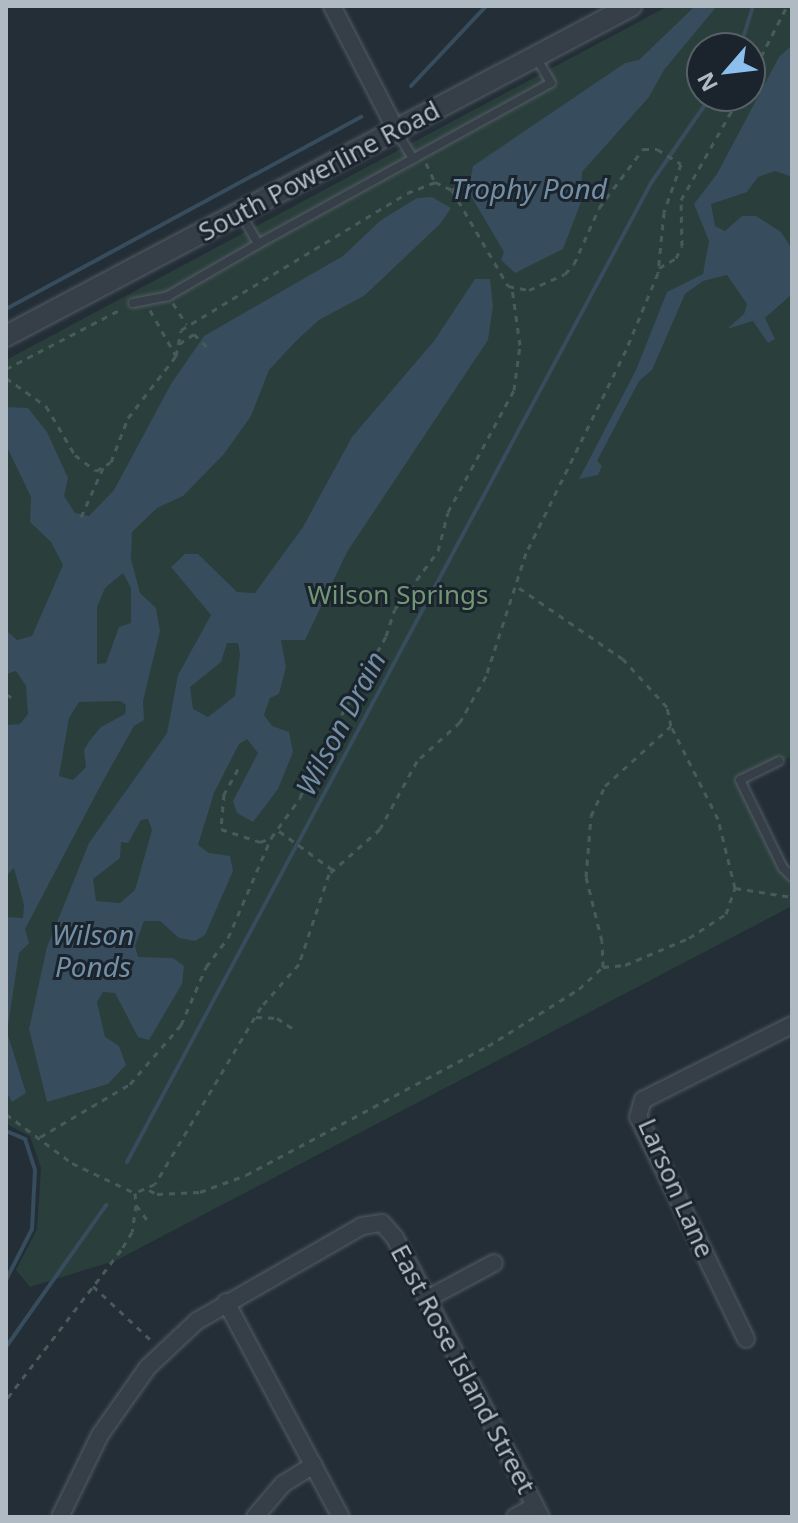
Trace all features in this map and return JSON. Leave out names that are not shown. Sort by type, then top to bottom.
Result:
[{"type":"street","points":[[332,6],[396,130]]},
{"type":"street","name":"South Powerline Road","points":[[6,336],[631,6]]},
{"type":"street","name":"Larson Lane","points":[[746,1339],[638,1117],[643,1100],[792,1025]]},
{"type":"street","name":"East Rose Island Street","points":[[226,1302],[362,1226],[382,1223],[427,1299],[538,1512]]},
{"type":"street","points":[[427,1299],[494,1263]]},
{"type":"street","points":[[60,1517],[100,1435],[164,1352],[226,1302],[341,1517]]},
{"type":"street","points":[[255,1517],[283,1484],[313,1465]]},
{"type":"street","points":[[515,1517],[538,1512]]},
{"type":"lane","points":[[133,303],[168,296],[551,83],[536,57]]},
{"type":"lane","points":[[396,130],[413,159]]},
{"type":"lane","points":[[240,212],[258,244]]},
{"type":"lane","points":[[779,761],[740,780],[783,868],[792,877]]},
{"type":"path","points":[[766,47],[787,6]]},
{"type":"path","points":[[659,268],[676,258],[682,246],[681,200],[731,112]]},
{"type":"path","points":[[6,1114],[72,1163],[135,1193],[155,1184],[255,1017],[299,964],[312,933],[320,887],[333,870],[380,829],[417,761],[460,722],[497,652],[515,585],[539,522],[626,350],[659,268],[664,212],[681,164],[657,149],[643,149],[615,183],[565,274],[529,290],[512,288]]},
{"type":"path","points":[[40,1137],[130,1084],[181,1025],[206,967],[228,938],[271,838],[279,830],[386,636],[395,609],[438,551],[448,512],[514,390],[520,345],[512,288],[452,190],[435,182],[422,155]]},
{"type":"path","points":[[81,517],[103,468],[115,455],[128,418],[176,356],[187,325],[314,253],[362,218],[435,182]]},
{"type":"path","points":[[452,190],[466,182],[482,185]]},
{"type":"path","points":[[168,296],[187,325]]},
{"type":"path","points":[[6,369],[133,303],[148,306],[176,356]]},
{"type":"path","points":[[179,344],[194,334],[209,349]]},
{"type":"path","points":[[6,378],[46,406],[82,464],[96,471],[103,468]]},
{"type":"path","points":[[148,1189],[157,1194],[200,1192],[246,1175],[488,1046],[579,989],[603,967],[625,965],[689,938],[726,914],[735,888],[718,819],[671,726],[667,707],[623,659],[515,585]]},
{"type":"path","points":[[6,694],[14,699]]},
{"type":"path","points":[[603,967],[602,941],[586,877],[591,816],[605,786],[671,726]]},
{"type":"path","points":[[238,769],[224,794],[221,829],[260,842],[271,838]]},
{"type":"path","points":[[279,830],[290,842],[333,870]]},
{"type":"path","points":[[735,888],[792,897]]},
{"type":"path","points":[[255,1017],[277,1018],[296,1031]]},
{"type":"path","points":[[6,1400],[132,1232],[135,1193]]},
{"type":"path","points":[[136,1205],[148,1221]]},
{"type":"path","points":[[93,1286],[164,1352]]},
{"type":"green space","name":"Wilson Springs","points":[[668,6],[792,6],[792,756],[743,783],[792,873],[792,906],[117,1260],[30,1287],[16,1270],[37,1229],[41,1168],[30,1136],[6,1124],[6,360]]},
{"type":"water","name":"Trophy Pond","points":[[695,6],[717,6],[695,32],[686,32],[686,43],[664,70],[649,97],[582,172],[581,202],[563,249],[515,273],[501,260],[504,252],[468,191],[473,166],[625,63],[639,60]]},
{"type":"water","points":[[792,45],[792,177],[775,171],[758,177],[747,192],[711,204],[715,226],[725,231],[742,216],[756,216],[781,232],[792,249],[791,295],[765,318],[775,339],[768,343],[753,321],[727,329],[744,314],[747,304],[727,275],[703,281],[685,294],[652,370],[639,381],[597,461],[602,466],[598,475],[579,479],[636,370],[667,292],[703,274],[709,241],[694,204],[717,174],[750,112],[766,112],[766,82],[779,57]]},
{"type":"water","name":"Wilson Ponds","points":[[432,197],[451,208],[440,224],[364,296],[319,320],[296,341],[269,370],[251,416],[224,454],[183,496],[157,508],[132,532],[131,559],[140,593],[156,608],[160,631],[143,701],[144,720],[134,726],[25,929],[29,943],[19,953],[7,1032],[26,1093],[12,1102],[6,1091],[6,917],[23,918],[24,905],[14,868],[6,876],[6,719],[7,725],[20,724],[28,714],[26,686],[16,671],[6,674],[6,630],[17,640],[32,636],[63,565],[51,542],[30,522],[31,497],[6,445],[6,407],[28,408],[47,432],[68,478],[64,496],[75,513],[89,516],[114,490],[171,384],[204,336],[343,256],[381,220],[417,198]],"holes":[[[123,573],[131,588],[131,623],[119,627],[106,663],[97,664],[97,607],[105,588]],[[120,701],[126,705],[125,714],[101,727],[90,740],[84,750],[86,767],[73,780],[59,776],[69,718],[79,702]]]},
{"type":"water","name":"Wilson Ponds","points":[[475,279],[490,279],[493,306],[488,340],[347,552],[305,640],[281,640],[286,667],[279,694],[270,698],[264,715],[272,726],[289,732],[293,752],[278,789],[253,822],[237,813],[233,801],[258,753],[247,739],[239,744],[214,793],[198,845],[209,853],[230,856],[233,871],[205,935],[195,941],[179,938],[160,921],[144,921],[135,946],[138,957],[173,958],[184,966],[182,984],[149,1040],[138,1037],[115,993],[103,992],[97,1002],[105,1037],[119,1046],[126,1065],[108,1084],[47,1102],[29,1029],[47,947],[89,843],[167,733],[178,675],[211,615],[171,567],[185,554],[198,554],[237,592],[255,593],[303,527],[352,437],[434,341]],"holes":[[[227,643],[238,643],[240,654],[235,696],[208,717],[193,709],[190,687],[221,662]],[[148,819],[152,830],[135,890],[120,903],[96,901],[93,879],[120,858],[121,842],[128,843],[141,820]]]},
{"type":"waterway","points":[[411,86],[486,6]]},
{"type":"waterway","name":"Wilson Drain","points":[[745,32],[753,6]]},
{"type":"waterway","name":"Wilson Drain","points":[[127,1162],[651,183],[700,112]]},
{"type":"waterway","points":[[6,309],[361,117]]},
{"type":"waterway","points":[[6,1131],[25,1139],[35,1170],[32,1229],[6,1280]]},
{"type":"waterway","name":"Wilson Drain","points":[[6,1347],[106,1205]]}]
